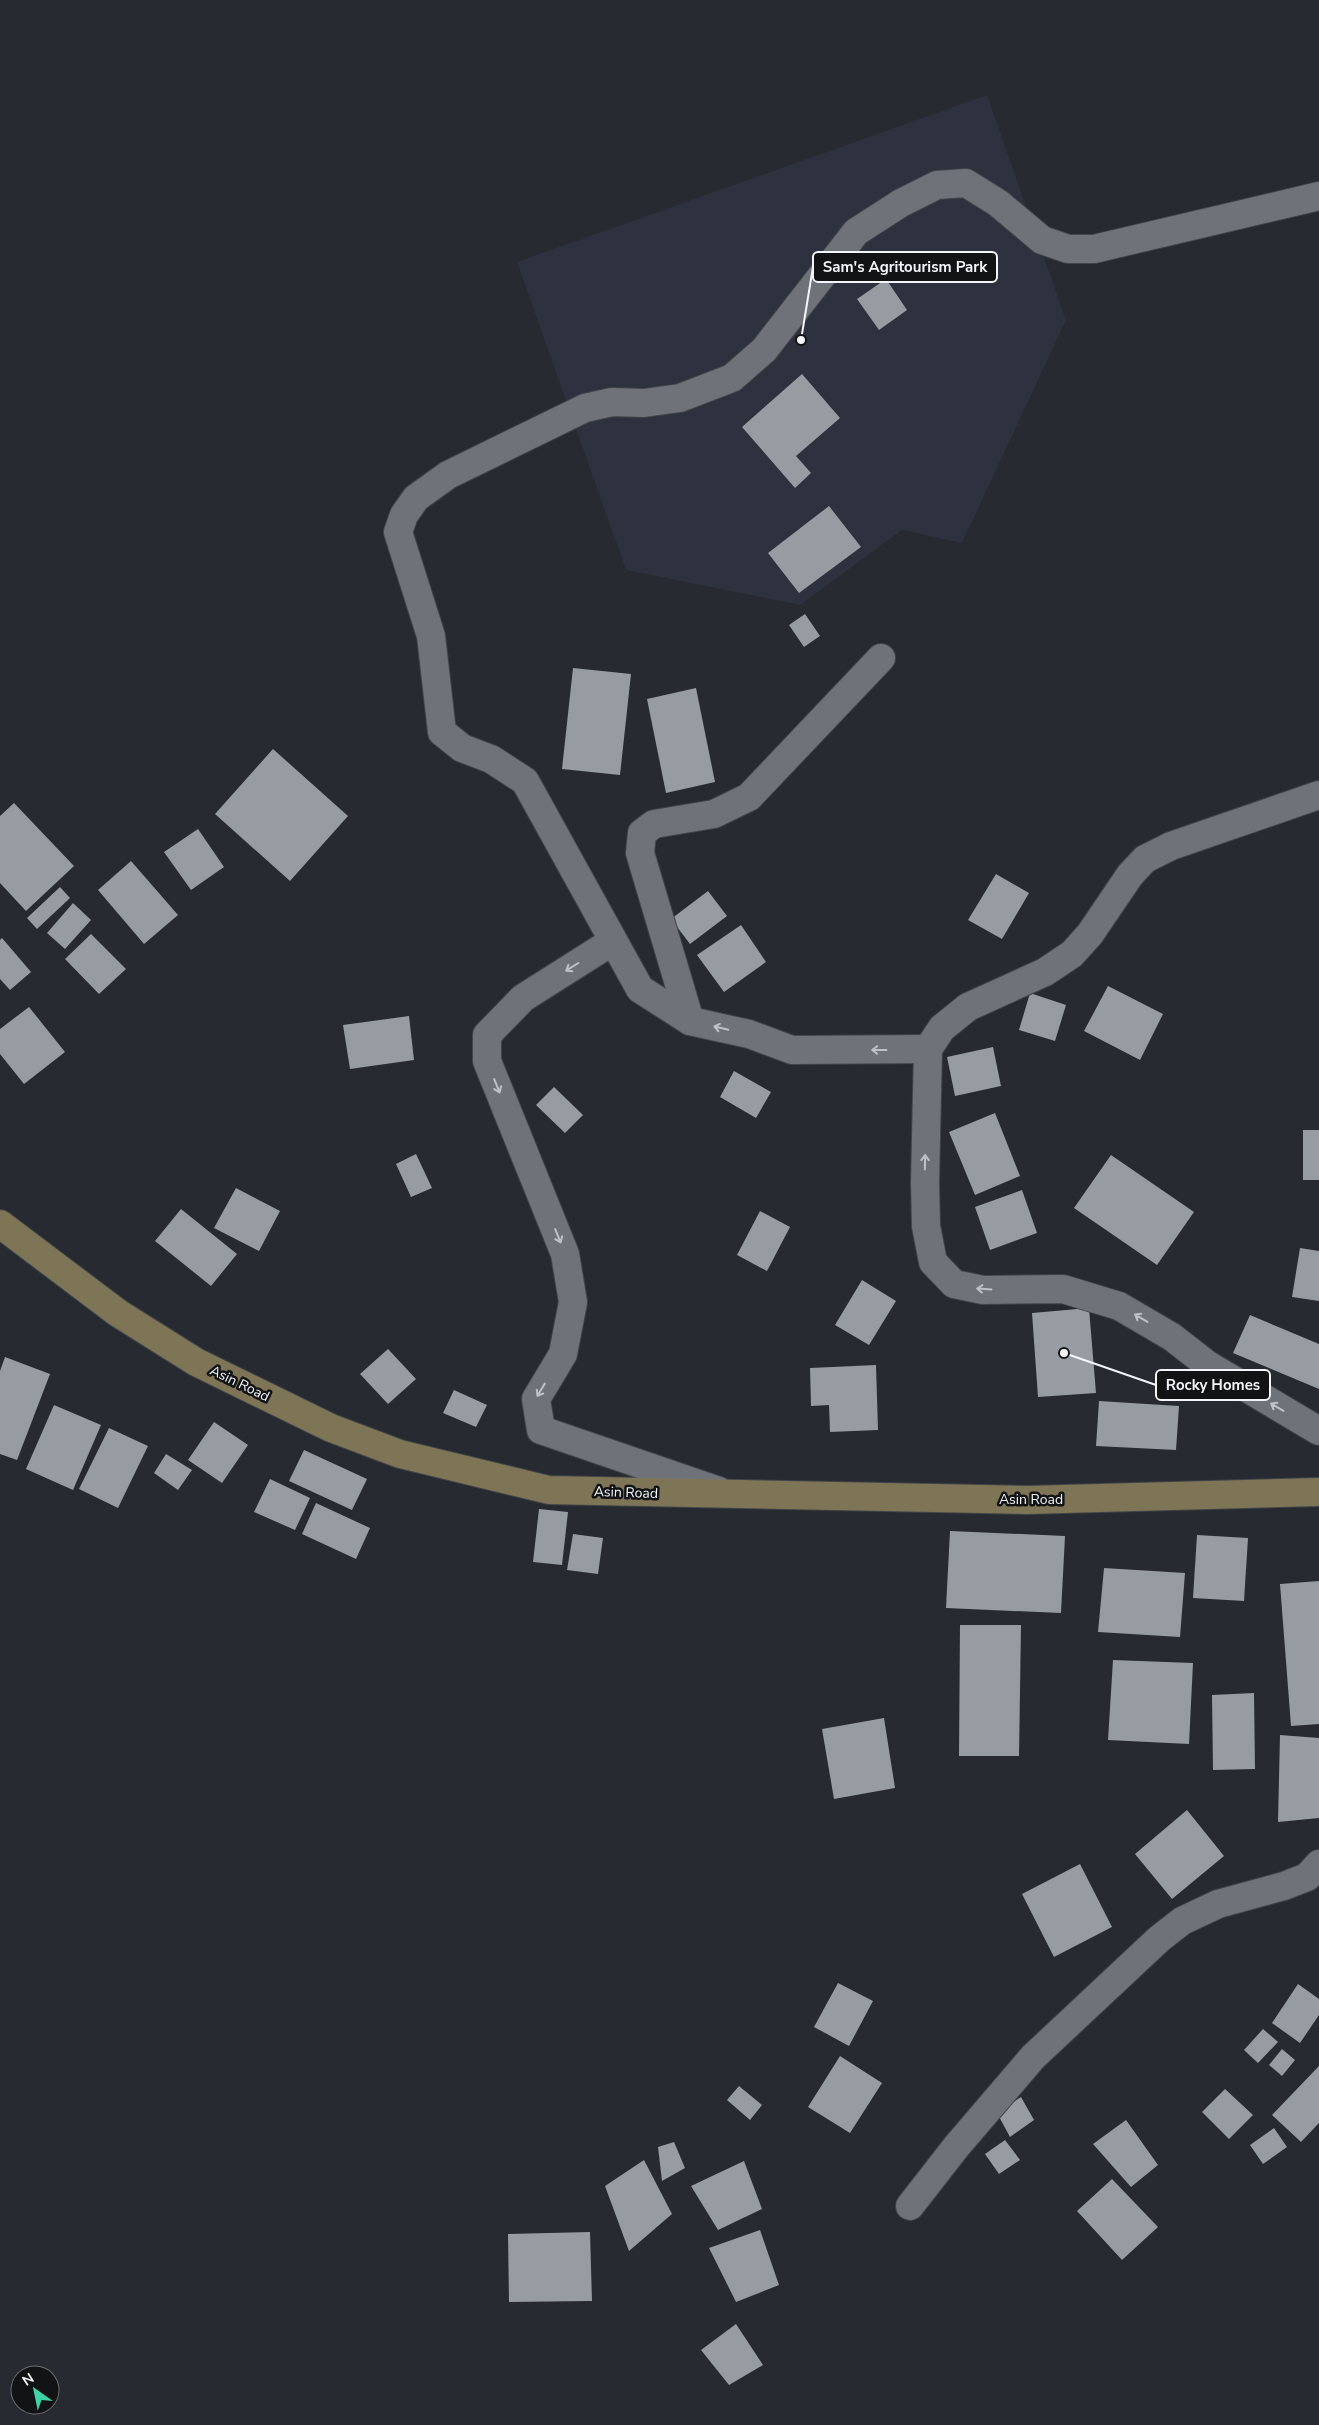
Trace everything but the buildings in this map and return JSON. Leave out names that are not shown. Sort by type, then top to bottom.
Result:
[{"type":"main road","name":"Asin Road","points":[[0,1224],[118,1313],[196,1362],[332,1428],[400,1454],[549,1490],[1027,1500],[1317,1497]]},
{"type":"street","points":[[928,1049],[792,1050],[749,1034],[690,1021],[640,989],[525,781],[491,759],[462,748],[442,732],[431,636],[398,532],[404,515],[416,498],[448,475],[585,408],[612,402],[644,403],[680,398],[732,378],[764,350],[856,232],[901,203],[937,185],[966,183],[998,203],[1042,240],[1068,249],[1094,249],[1319,196]]},
{"type":"street","points":[[690,1021],[640,853],[642,833],[654,824],[714,814],[749,797],[881,658]]},
{"type":"street","points":[[1319,795],[1171,846],[1145,859],[1130,875],[1090,934],[1072,954],[1029,980],[968,1007],[942,1028],[928,1049],[926,1082],[926,1226],[933,1262],[954,1284],[983,1290],[1063,1289],[1119,1306],[1172,1337],[1208,1365],[1319,1431]]},
{"type":"street","points":[[613,941],[523,998],[487,1035],[487,1061],[565,1254],[573,1302],[563,1354],[536,1399],[541,1430],[731,1495]]},
{"type":"street","points":[[910,2206],[956,2147],[1033,2057],[1159,1939],[1182,1921],[1218,1904],[1284,1886],[1307,1877],[1319,1864]]},
{"type":"shaded area","points":[[987,95],[1066,320],[962,543],[902,530],[800,605],[626,570],[517,262]]},
{"type":"place","name":"Sam's Agritourism Park","points":[[801,340]]},
{"type":"place","name":"Rocky Homes","points":[[1064,1353]]}]
